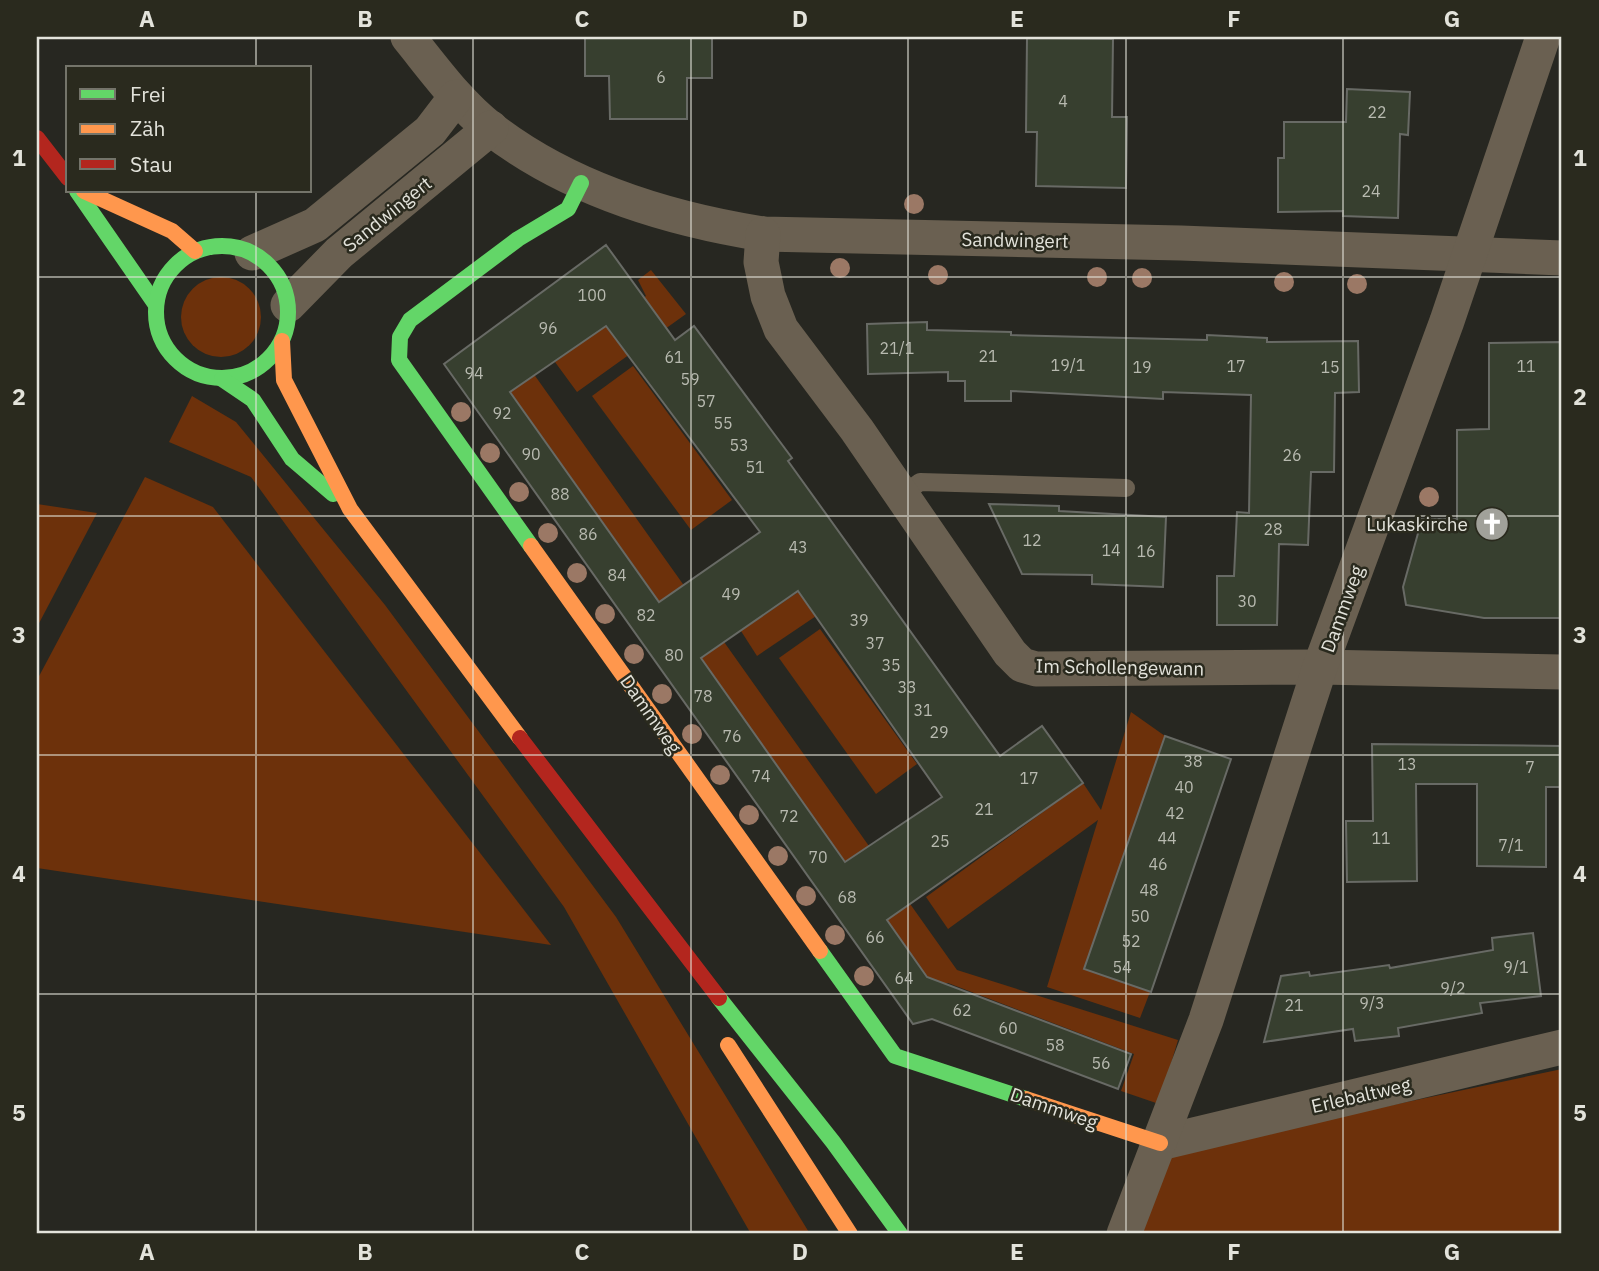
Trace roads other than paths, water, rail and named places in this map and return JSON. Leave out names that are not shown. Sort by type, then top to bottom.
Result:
[{"type":"main road","points":[[37,138],[66,175]]},
{"type":"main road","name":"Dammweg","points":[[581,183],[568,209],[518,239],[410,320],[400,337],[399,360],[895,1056],[1160,1143]]},
{"type":"main road","points":[[78,192],[156,305]]},
{"type":"main road","points":[[86,192],[172,231],[195,251]]},
{"type":"main road","points":[[282,341],[272,356],[241,376],[222,379],[203,376],[171,356],[156,323],[156,305],[168,273],[195,251],[224,246],[252,253],[276,275],[288,305],[282,341],[284,380],[350,509],[602,849],[833,1142],[900,1234]]},
{"type":"main road","points":[[222,379],[253,400],[292,459],[350,509]]},
{"type":"main road","points":[[602,849],[699,1000]]},
{"type":"main road","points":[[722,1035],[850,1234]]},
{"type":"street","name":"Sandwingert","points":[[408,37],[456,97],[491,128],[581,183],[716,227],[763,234],[1181,243],[1562,258]]},
{"type":"street","name":"Dammweg","points":[[1124,1234],[1210,1007],[1320,667],[1447,321],[1543,37]]},
{"type":"street","name":"Sandwingert","points":[[252,253],[315,225],[430,131],[456,97]]},
{"type":"street","name":"Sandwingert","points":[[288,305],[339,253],[491,128]]},
{"type":"street","name":"Im Schollengewann","points":[[763,234],[761,262],[768,296],[782,329],[857,430],[1022,665],[1037,669],[1320,667],[1562,672]]},
{"type":"street","name":"Erlebaltweg","points":[[1160,1143],[1562,1047]]},
{"type":"lane","points":[[901,496],[920,482],[1126,488]]},
{"type":"place","name":"Lukaskirche","points":[[1492,524]]}]
